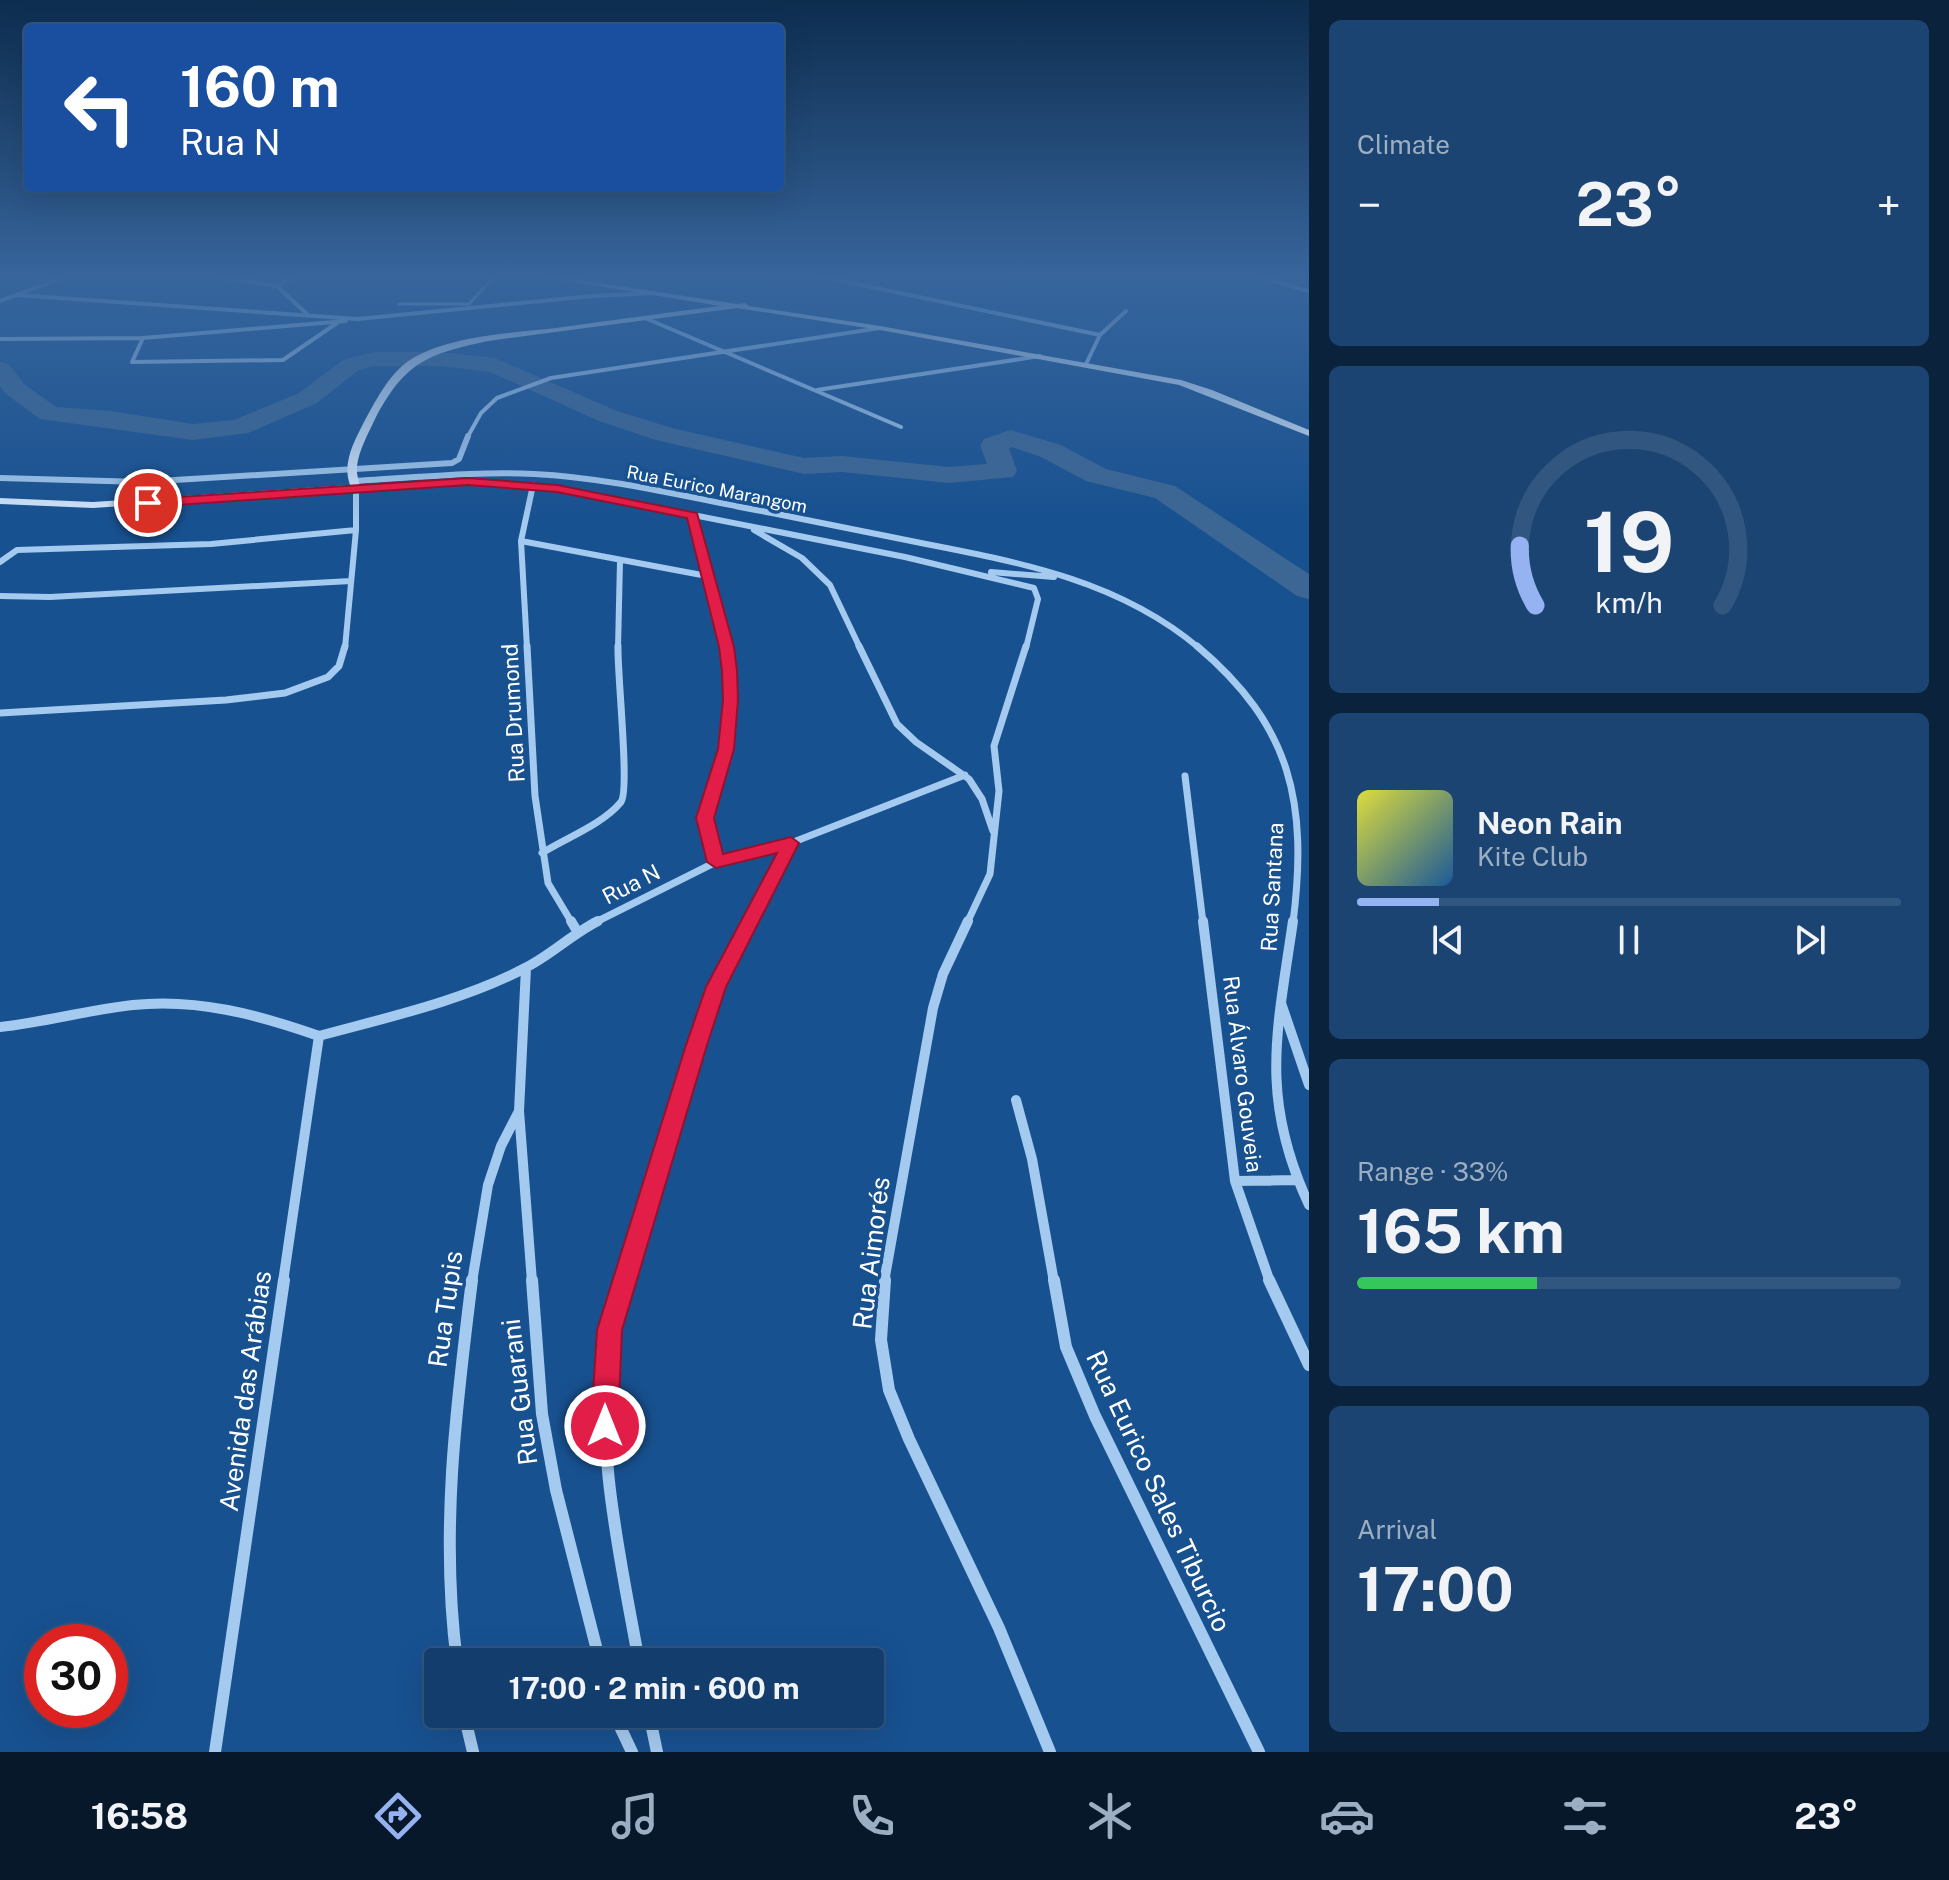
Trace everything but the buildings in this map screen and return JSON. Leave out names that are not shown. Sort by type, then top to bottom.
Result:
[{"type":"street","points":[[133,359],[132,362],[285,359]]},
{"type":"street","points":[[0,713],[226,700],[285,693],[311,686],[328,677],[339,666],[345,649],[356,530],[353,480],[357,448],[395,378],[411,364],[423,359]]},
{"type":"street","points":[[0,501],[93,505],[353,480],[452,463],[459,459],[474,423],[497,397],[551,378],[681,359]]},
{"type":"street","points":[[743,359],[901,427]]},
{"type":"street","points":[[816,390],[1023,359]]},
{"type":"street","points":[[1057,359],[1196,387],[1309,433]]},
{"type":"street","points":[[1086,364],[1089,359]]},
{"type":"street","name":"Rua Eurico Marangom","points":[[353,480],[499,474],[596,481],[1011,562],[1070,578]]},
{"type":"street","points":[[0,478],[142,482],[353,480]]},
{"type":"street","name":"Rua Eurico Marangom","points":[[353,480],[533,485],[747,526],[1024,585]]},
{"type":"street","name":"Rua Drumond","points":[[533,485],[521,541],[535,796],[548,883],[577,931]]},
{"type":"street","points":[[692,515],[726,647],[731,700],[722,766],[705,818],[716,862]]},
{"type":"street","points":[[747,526],[816,569],[845,611],[897,724],[907,738],[965,775],[978,790],[994,836]]},
{"type":"street","points":[[0,562],[17,550],[211,544],[356,530]]},
{"type":"street","points":[[521,541],[707,576]]},
{"type":"street","points":[[542,853],[613,810],[624,798],[626,779],[617,681],[620,561]]},
{"type":"street","points":[[963,570],[1070,578]]},
{"type":"street","name":"Rua Santana","points":[[1070,578],[1128,600],[1169,624],[1218,661],[1261,715],[1281,756],[1295,796],[1298,853],[1295,913],[1279,998],[1274,1069],[1278,1104],[1296,1180],[1309,1205]]},
{"type":"street","points":[[0,596],[50,597],[351,581]]},
{"type":"street","name":"Rua Aimorés","points":[[1024,585],[1038,593],[1038,599],[1020,672],[994,746],[999,791],[990,874],[943,974],[933,1008],[883,1290],[881,1340],[889,1390],[909,1439],[999,1628],[1050,1752]]},
{"type":"street","name":"Rua N","points":[[319,1036],[432,1005],[526,968],[577,931],[716,862],[791,843],[965,775]]},
{"type":"street","name":"Rua Álvaro Gouveia","points":[[1185,776],[1235,1181],[1270,1282],[1309,1365]]},
{"type":"street","points":[[637,1648],[606,1474],[604,1402],[610,1330],[716,987],[791,843]]},
{"type":"street","name":"Rua Tupis","points":[[455,1648],[451,1616],[448,1510],[455,1416],[474,1262],[488,1185],[501,1146],[519,1111],[526,968]]},
{"type":"street","points":[[1279,998],[1309,1085]]},
{"type":"street","points":[[0,1027],[110,1007],[181,1003],[236,1009],[319,1036]]},
{"type":"street","name":"Avenida das Arábias","points":[[215,1752],[319,1036]]},
{"type":"street","name":"Rua Eurico Sales Tiburcio","points":[[1016,1100],[1032,1159],[1066,1347],[1095,1416],[1259,1752]]},
{"type":"street","name":"Rua Guarani","points":[[519,1111],[542,1414],[556,1490],[596,1648]]},
{"type":"street","points":[[1235,1181],[1296,1180]]},
{"type":"street","points":[[467,1728],[473,1752]]},
{"type":"street","points":[[621,1728],[632,1752]]},
{"type":"street","points":[[652,1728],[657,1752]]},
{"type":"waterway","points":[[0,369],[15,389],[49,414],[111,419],[193,432],[239,427],[308,398],[351,365],[373,359],[440,359],[495,365],[608,416],[665,434],[804,466],[842,464],[949,475],[1003,471],[994,445],[1010,438],[1051,451],[1096,475],[1165,492],[1309,589]]},
{"type":"route","points":[[148,503],[440,482],[494,482],[583,492],[692,515],[726,647],[729,671],[731,700],[726,749],[705,818],[716,862],[791,843],[716,987],[697,1045],[610,1330],[605,1426]]}]
